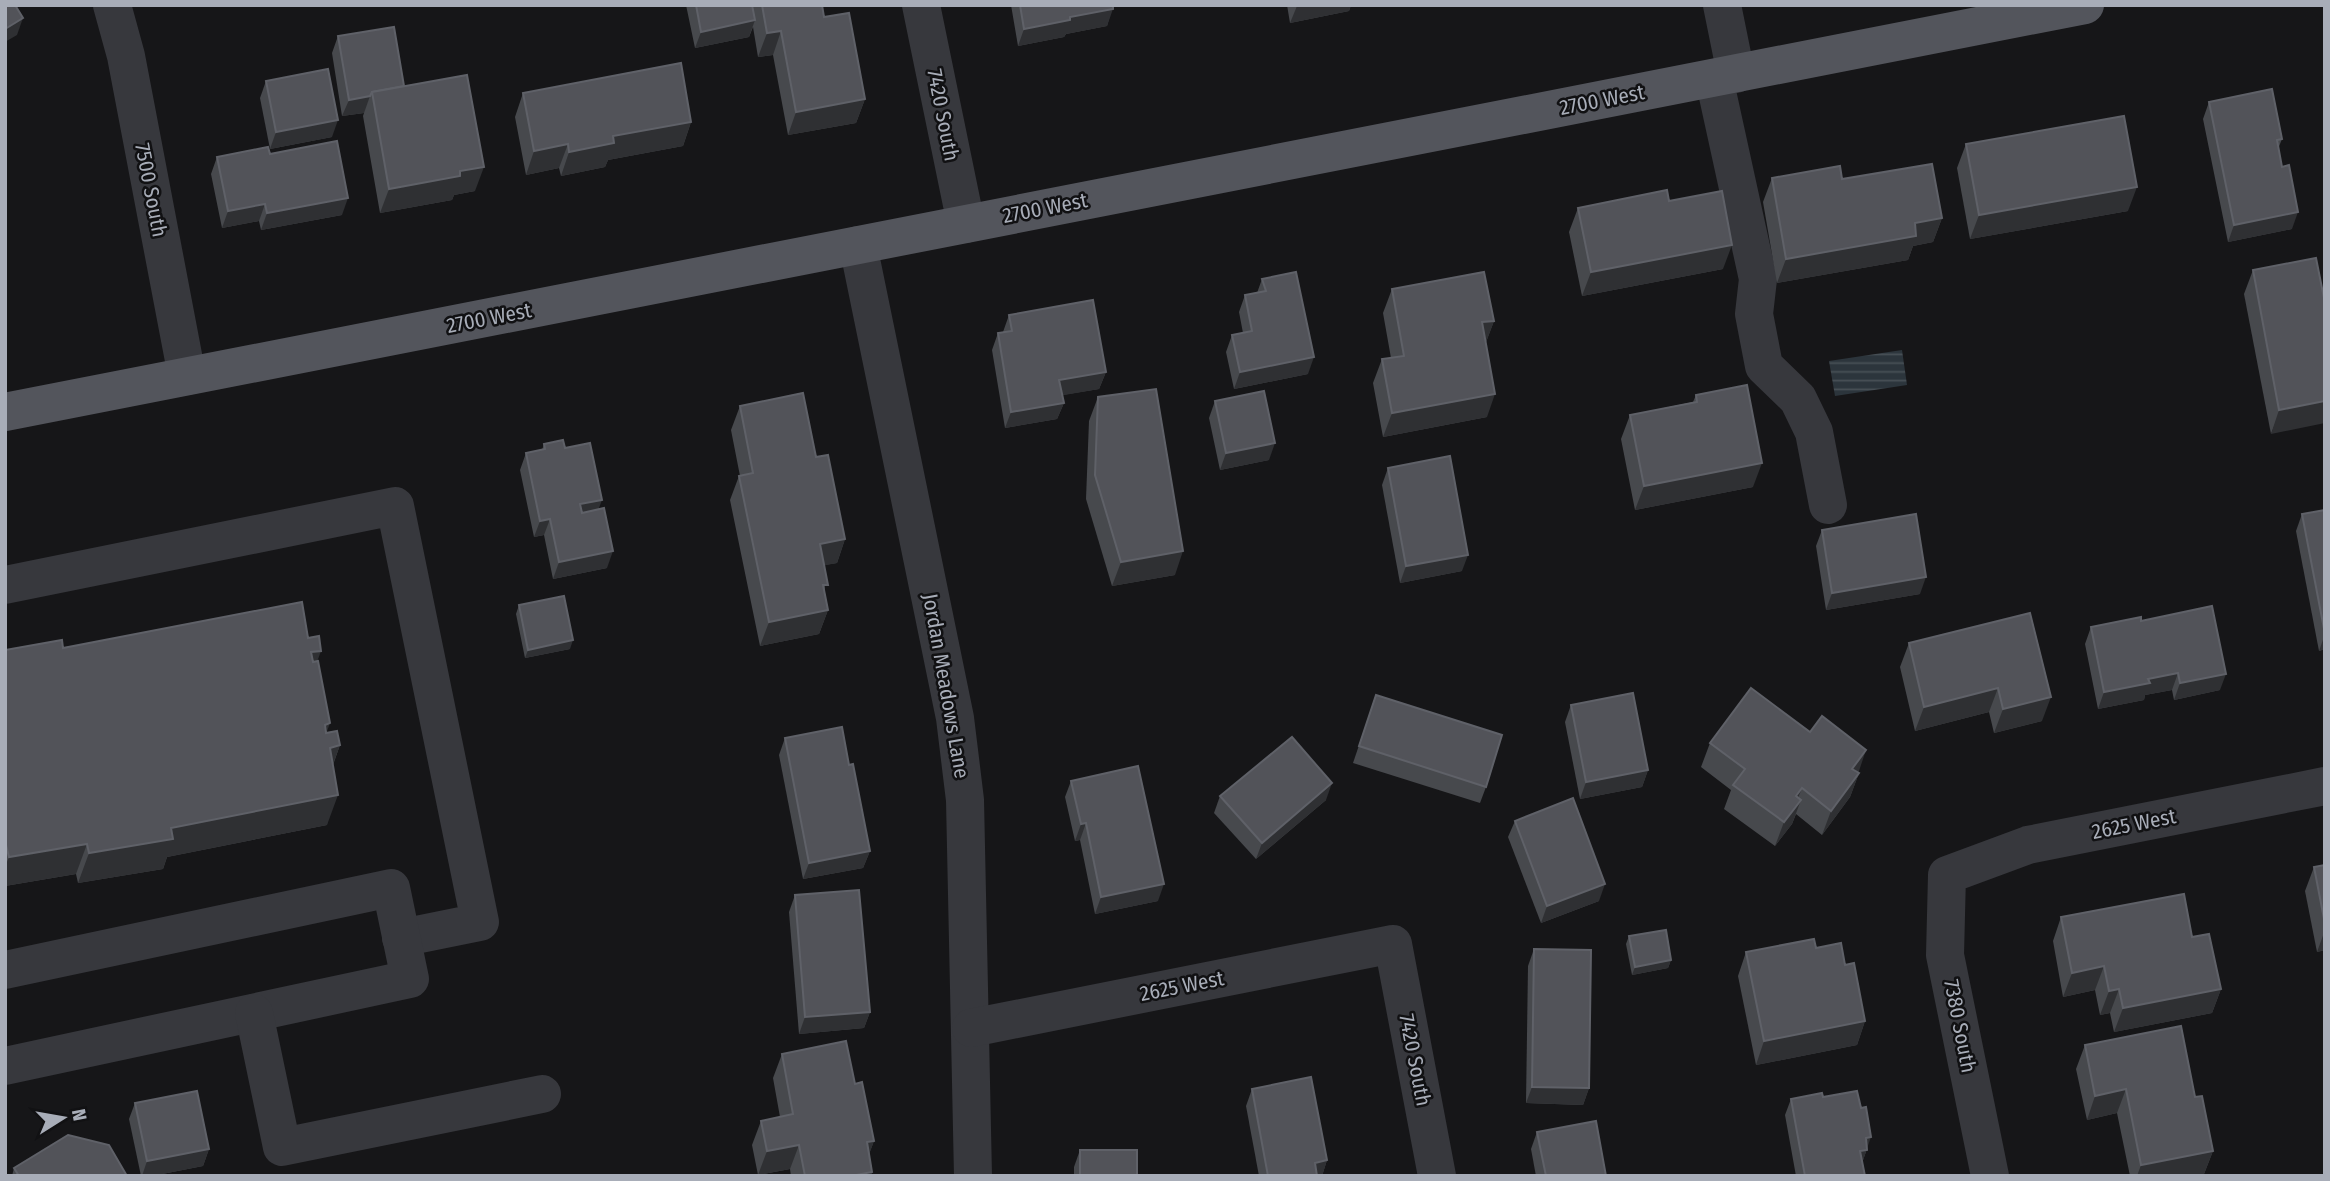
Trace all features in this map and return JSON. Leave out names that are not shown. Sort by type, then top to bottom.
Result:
[{"type":"main road","name":"2700 West","points":[[5,412],[2083,5]]},
{"type":"street","name":"7500 South","points":[[112,5],[125,56],[187,376]]},
{"type":"street","name":"7420 South","points":[[921,5],[966,224]]},
{"type":"street","points":[[1722,5],[1726,76],[1758,279],[1754,314],[1764,366],[1798,399],[1814,432],[1828,505]]},
{"type":"street","name":"Jordan Meadows Lane","points":[[858,246],[955,718],[965,800],[973,1176]]},
{"type":"street","points":[[5,585],[395,506],[480,922],[401,938]]},
{"type":"street","name":"2625 West","points":[[1947,875],[2028,845],[2325,786]]},
{"type":"street","name":"7380 South","points":[[1947,875],[1945,955],[1990,1176]]},
{"type":"street","points":[[5,970],[391,888],[410,979],[5,1066]]},
{"type":"street","name":"7420 South","points":[[1393,944],[1437,1176]]},
{"type":"street","name":"2625 West","points":[[971,1028],[1393,944]]},
{"type":"street","points":[[254,1013],[282,1147],[542,1094]]},
{"type":"shaded area","points":[[1902,350],[1907,385],[1835,396],[1829,361]]},
{"type":"building","points":[[5,5],[15,5],[23,18],[5,29]]},
{"type":"building","points":[[696,5],[752,5],[755,20],[701,32]]},
{"type":"building","points":[[762,5],[822,5],[824,17],[849,13],[865,99],[796,112],[781,31],[767,33]]},
{"type":"building","points":[[1020,5],[1113,5],[1113,9],[1024,29]]},
{"type":"building","points":[[394,27],[404,86],[349,100],[338,36]]},
{"type":"building","points":[[681,63],[691,122],[613,136],[614,143],[569,152],[568,144],[534,151],[523,93]]},
{"type":"building","points":[[328,69],[338,120],[276,132],[266,81]]},
{"type":"building","points":[[467,75],[484,167],[460,171],[460,176],[389,189],[372,92]]},
{"type":"building","points":[[2272,89],[2282,139],[2277,140],[2282,167],[2289,165],[2298,212],[2234,225],[2209,102]]},
{"type":"building","points":[[2124,116],[2137,187],[1979,215],[1966,144]]},
{"type":"building","points":[[337,141],[348,198],[267,213],[265,204],[228,211],[217,157],[268,147],[270,154]]},
{"type":"building","points":[[1932,164],[1942,218],[1915,223],[1916,236],[1786,259],[1772,178],[1840,166],[1842,179]]},
{"type":"building","points":[[1667,190],[1669,201],[1722,191],[1732,245],[1591,272],[1578,208]]},
{"type":"building","points":[[2316,258],[2325,303],[2325,401],[2279,410],[2253,270]]},
{"type":"building","points":[[1296,272],[1314,357],[1240,372],[1232,335],[1252,331],[1245,295],[1266,291],[1262,279]]},
{"type":"building","points":[[1484,272],[1494,321],[1482,322],[1495,394],[1392,413],[1382,359],[1404,356],[1392,289]]},
{"type":"building","points":[[1093,300],[1106,372],[1059,380],[1064,403],[1011,412],[998,333],[1012,331],[1009,315]]},
{"type":"building","points":[[1747,385],[1762,463],[1644,486],[1630,415],[1697,402],[1696,395]]},
{"type":"building","points":[[1156,389],[1183,551],[1121,562],[1095,475],[1098,397]]},
{"type":"building","points":[[1264,391],[1275,443],[1226,453],[1215,401]]},
{"type":"building","points":[[803,393],[816,457],[828,455],[845,539],[820,544],[828,585],[823,585],[828,610],[769,622],[739,476],[753,473],[740,406]]},
{"type":"building","points":[[563,440],[565,448],[590,443],[602,500],[580,504],[582,513],[604,508],[613,551],[559,562],[550,519],[540,521],[526,453],[545,449],[544,444]]},
{"type":"building","points":[[1450,456],[1468,555],[1406,566],[1388,468]]},
{"type":"building","points":[[2325,510],[2325,634],[2302,514]]},
{"type":"building","points":[[1916,514],[1926,577],[1832,593],[1822,530]]},
{"type":"building","points":[[564,596],[573,640],[528,650],[519,605]]},
{"type":"building","points":[[302,602],[308,638],[319,636],[321,651],[311,652],[313,662],[318,661],[330,723],[325,725],[326,733],[337,731],[340,745],[330,748],[338,795],[171,828],[173,839],[89,853],[87,844],[9,857],[5,841],[5,650],[62,640],[63,648]]},
{"type":"building","points":[[2212,606],[2226,674],[2180,683],[2178,673],[2148,679],[2150,683],[2104,692],[2091,627],[2141,617],[2141,621]]},
{"type":"building","points":[[2030,613],[2051,697],[2003,709],[1998,688],[1924,707],[1909,643]]},
{"type":"building","points":[[1751,688],[1810,732],[1822,716],[1866,750],[1852,769],[1859,773],[1831,811],[1802,788],[1796,796],[1801,800],[1784,822],[1733,785],[1745,769],[1710,743]]},
{"type":"building","points":[[1633,693],[1648,770],[1586,782],[1571,705]]},
{"type":"building","points":[[1376,695],[1502,735],[1486,787],[1359,746]]},
{"type":"building","points":[[842,727],[849,765],[853,764],[870,851],[809,863],[785,738]]},
{"type":"building","points":[[1292,737],[1332,783],[1262,843],[1220,796]]},
{"type":"building","points":[[1138,766],[1164,884],[1101,897],[1086,823],[1081,824],[1071,781]]},
{"type":"building","points":[[1573,798],[1605,884],[1547,906],[1515,821]]},
{"type":"building","points":[[2325,865],[2325,924],[2314,867]]},
{"type":"building","points":[[859,890],[870,1012],[805,1017],[795,895]]},
{"type":"building","points":[[2184,894],[2192,937],[2209,934],[2221,989],[2123,1008],[2119,989],[2109,991],[2104,966],[2072,973],[2061,917]]},
{"type":"building","points":[[1666,930],[1671,960],[1635,967],[1629,936]]},
{"type":"building","points":[[1814,939],[1816,948],[1841,943],[1845,965],[1854,963],[1865,1021],[1764,1041],[1746,952]]},
{"type":"building","points":[[1534,949],[1591,950],[1589,1088],[1532,1087]]},
{"type":"building","points":[[2181,1026],[2195,1097],[2202,1096],[2213,1151],[2141,1165],[2126,1089],[2095,1096],[2085,1045]]},
{"type":"building","points":[[846,1041],[855,1084],[862,1082],[874,1141],[867,1142],[872,1172],[851,1176],[805,1176],[799,1145],[767,1151],[761,1121],[793,1114],[782,1054]]},
{"type":"building","points":[[1311,1077],[1327,1160],[1315,1163],[1317,1176],[1268,1176],[1252,1089]]},
{"type":"building","points":[[197,1091],[209,1149],[147,1161],[135,1103]]},
{"type":"building","points":[[1857,1091],[1861,1108],[1866,1107],[1871,1137],[1866,1138],[1867,1150],[1860,1151],[1865,1176],[1805,1176],[1791,1099],[1822,1093],[1823,1097]]},
{"type":"building","points":[[1596,1121],[1606,1176],[1546,1176],[1537,1132]]},
{"type":"building","points":[[68,1135],[109,1145],[127,1176],[19,1176],[14,1168]]},
{"type":"building","points":[[1080,1150],[1137,1150],[1137,1176],[1080,1176]]}]
